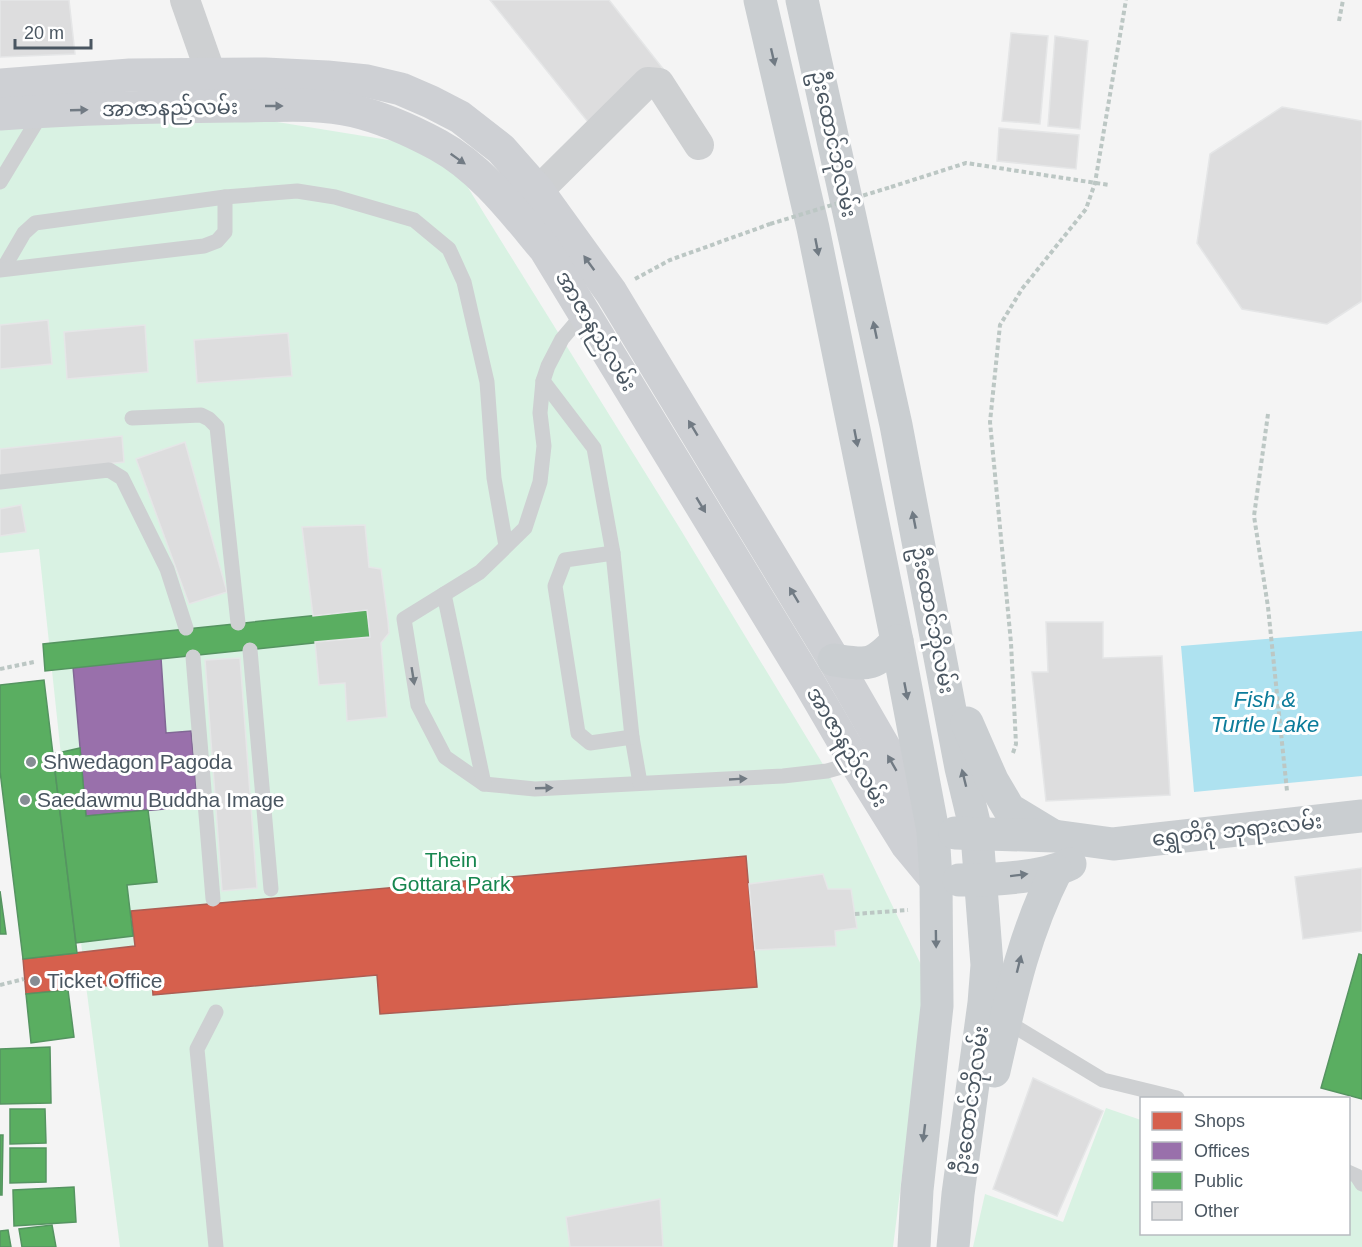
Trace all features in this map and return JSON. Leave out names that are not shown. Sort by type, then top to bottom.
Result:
[{"type":"main road","name":"ဦးထောင်ဘိုလမ်း","points":[[760,0],[813,228],[933,831],[936,880],[937,1006],[917,1190],[914,1247]]},
{"type":"main road","name":"ဦးထောင်ဘိုလမ်း","points":[[802,0],[896,425],[961,768],[978,835],[987,965],[995,1012],[958,1194],[953,1247]]},
{"type":"main road","name":"အာဇာနည်လမ်း","points":[[0,85],[130,75],[211,74],[327,77],[367,81],[401,89],[460,117],[501,149],[538,191],[808,681],[907,845],[936,880]]},
{"type":"main road","name":"အာဇာနည်လမ်း","points":[[0,114],[164,107],[307,106],[352,111],[393,123],[440,146],[472,169],[499,194],[545,249],[598,302],[834,660],[933,831]]},
{"type":"main road","points":[[834,660],[872,663],[897,641]]},
{"type":"main road","points":[[941,660],[992,780],[1009,809],[1054,836]]},
{"type":"main road","name":"ရွှေတိဂုံ ဘုရားလမ်း","points":[[933,831],[978,835],[1054,836],[1113,844],[1362,816]]},
{"type":"main road","name":"ရွှေတိဂုံ ဘုရားလမ်း","points":[[982,880],[1056,871],[1113,844]]},
{"type":"main road","points":[[960,1247],[990,1091],[995,1012],[1022,954],[1042,898],[1056,871]]},
{"type":"main road","points":[[936,880],[982,880]]},
{"type":"street","points":[[185,0],[211,74]]},
{"type":"street","points":[[538,191],[648,82],[659,83],[699,145]]},
{"type":"lane","points":[[0,182],[43,111]]},
{"type":"lane","points":[[2,269],[24,233],[35,223],[225,197],[297,191],[335,198],[414,220],[449,249],[464,282],[487,382],[494,478],[506,546]]},
{"type":"lane","points":[[2,269],[204,246],[217,241],[225,232],[225,197]]},
{"type":"lane","points":[[598,302],[562,339],[543,381],[540,413],[544,446],[540,482],[525,528],[480,572],[404,619],[418,705],[445,757],[484,784],[535,789],[783,777],[828,771],[856,763]]},
{"type":"lane","points":[[543,381],[594,447],[613,553],[632,737],[640,783]]},
{"type":"lane","points":[[132,418],[201,415],[210,419],[217,427],[238,623]]},
{"type":"lane","points":[[0,482],[109,470],[122,478],[167,569],[186,628]]},
{"type":"lane","points":[[613,553],[565,560],[555,586],[578,733],[590,743],[632,737]]},
{"type":"lane","points":[[444,594],[484,784]]},
{"type":"lane","points":[[250,650],[271,889]]},
{"type":"lane","points":[[193,657],[213,899]]},
{"type":"lane","points":[[216,1012],[197,1049],[216,1247]]},
{"type":"lane","points":[[995,1012],[1103,1080],[1173,1097]]},
{"type":"path","points":[[992,780],[1010,762],[1016,744],[1011,643],[990,422],[1000,325],[1022,289],[1086,209],[1095,183],[1126,0]]},
{"type":"path","points":[[1339,21],[1343,0]]},
{"type":"path","points":[[598,302],[670,260],[770,224],[966,163],[1109,185]]},
{"type":"path","points":[[1268,414],[1254,516],[1268,607],[1287,791]]},
{"type":"path","points":[[0,669],[34,662]]},
{"type":"path","points":[[855,914],[913,910]]},
{"type":"path","points":[[0,985],[24,979]]},
{"type":"green space","name":"Thein Gottara Park","points":[[203,110],[444,149],[679,527],[827,771],[927,977],[893,1247],[120,1247],[84,970],[39,549],[0,553],[0,129]]},
{"type":"green space","points":[[1106,1108],[1140,1120],[1140,1235],[1350,1235],[1350,1180],[1362,1184],[1362,1247],[973,1247],[985,1194],[1063,1222]]},
{"type":"water","name":"Fish & Turtle Lake","points":[[1362,631],[1362,776],[1194,792],[1181,646]]},
{"type":"building: Shops","points":[[746,856],[757,987],[380,1014],[377,975],[153,995],[152,981],[26,994],[23,959],[135,946],[131,911]]},
{"type":"building: Offices","points":[[161,658],[166,733],[191,731],[198,806],[86,816],[73,667]]},
{"type":"building: Public","points":[[367,610],[370,637],[45,671],[43,644]]},
{"type":"building: Public","points":[[44,680],[77,953],[23,959],[0,771],[0,685]]},
{"type":"building: Public","points":[[80,748],[86,816],[148,810],[157,882],[127,885],[133,936],[76,943],[53,754]]},
{"type":"building: Public","points":[[0,891],[6,934],[0,934]]},
{"type":"building: Public","points":[[1359,954],[1362,955],[1362,1099],[1321,1088]]},
{"type":"building: Public","points":[[68,990],[74,1037],[31,1043],[26,994]]},
{"type":"building: Public","points":[[50,1047],[51,1103],[0,1104],[0,1049]]},
{"type":"building: Public","points":[[10,1109],[45,1109],[46,1143],[10,1144]]},
{"type":"building: Public","points":[[0,1135],[3,1135],[2,1195],[0,1195]]},
{"type":"building: Public","points":[[10,1148],[46,1148],[46,1182],[10,1183]]},
{"type":"building: Public","points":[[74,1187],[76,1222],[14,1226],[13,1190]]},
{"type":"building: Public","points":[[52,1225],[56,1247],[22,1247],[19,1229]]},
{"type":"building: Public","points":[[8,1230],[11,1247],[0,1247],[0,1231]]},
{"type":"building: Other","points":[[0,0],[69,0],[75,54],[0,57]]},
{"type":"building: Other","points":[[490,0],[609,0],[664,70],[588,122]]},
{"type":"building: Other","points":[[1011,33],[1048,36],[1040,124],[1002,121]]},
{"type":"building: Other","points":[[1055,36],[1088,41],[1080,129],[1048,126]]},
{"type":"building: Other","points":[[1282,107],[1362,121],[1362,301],[1327,324],[1242,309],[1197,243],[1210,154]]},
{"type":"building: Other","points":[[999,128],[1079,135],[1076,169],[997,161]]},
{"type":"building: Other","points":[[48,320],[52,364],[0,369],[0,325]]},
{"type":"building: Other","points":[[145,325],[148,372],[67,379],[64,332]]},
{"type":"building: Other","points":[[288,333],[292,376],[197,383],[194,340]]},
{"type":"building: Other","points":[[122,436],[124,462],[0,476],[0,449]]},
{"type":"building: Other","points":[[185,442],[227,592],[189,604],[136,459]]},
{"type":"building: Other","points":[[21,505],[26,532],[0,536],[0,509]]},
{"type":"building: Other","points":[[365,525],[369,567],[381,569],[388,621],[389,633],[381,643],[387,717],[347,721],[345,683],[319,685],[315,642],[370,637],[367,610],[313,616],[302,527]]},
{"type":"building: Other","points":[[1046,622],[1103,622],[1103,658],[1162,656],[1170,795],[1046,801],[1032,672],[1048,672]]},
{"type":"building: Other","points":[[240,658],[257,888],[222,891],[205,660]]},
{"type":"building: Other","points":[[1362,868],[1362,931],[1303,939],[1295,877]]},
{"type":"building: Other","points":[[823,874],[828,889],[851,889],[857,928],[835,931],[836,946],[755,950],[749,884]]},
{"type":"building: Other","points":[[1033,1078],[1103,1111],[1057,1216],[993,1189]]},
{"type":"building: Other","points":[[660,1199],[663,1247],[570,1247],[566,1217]]},
{"type":"place","name":"Shwedagon Pagoda","points":[[31,762]]},
{"type":"place","name":"Saedawmu Buddha Image","points":[[25,800]]},
{"type":"place","name":"Ticket Office","points":[[35,981]]}]
